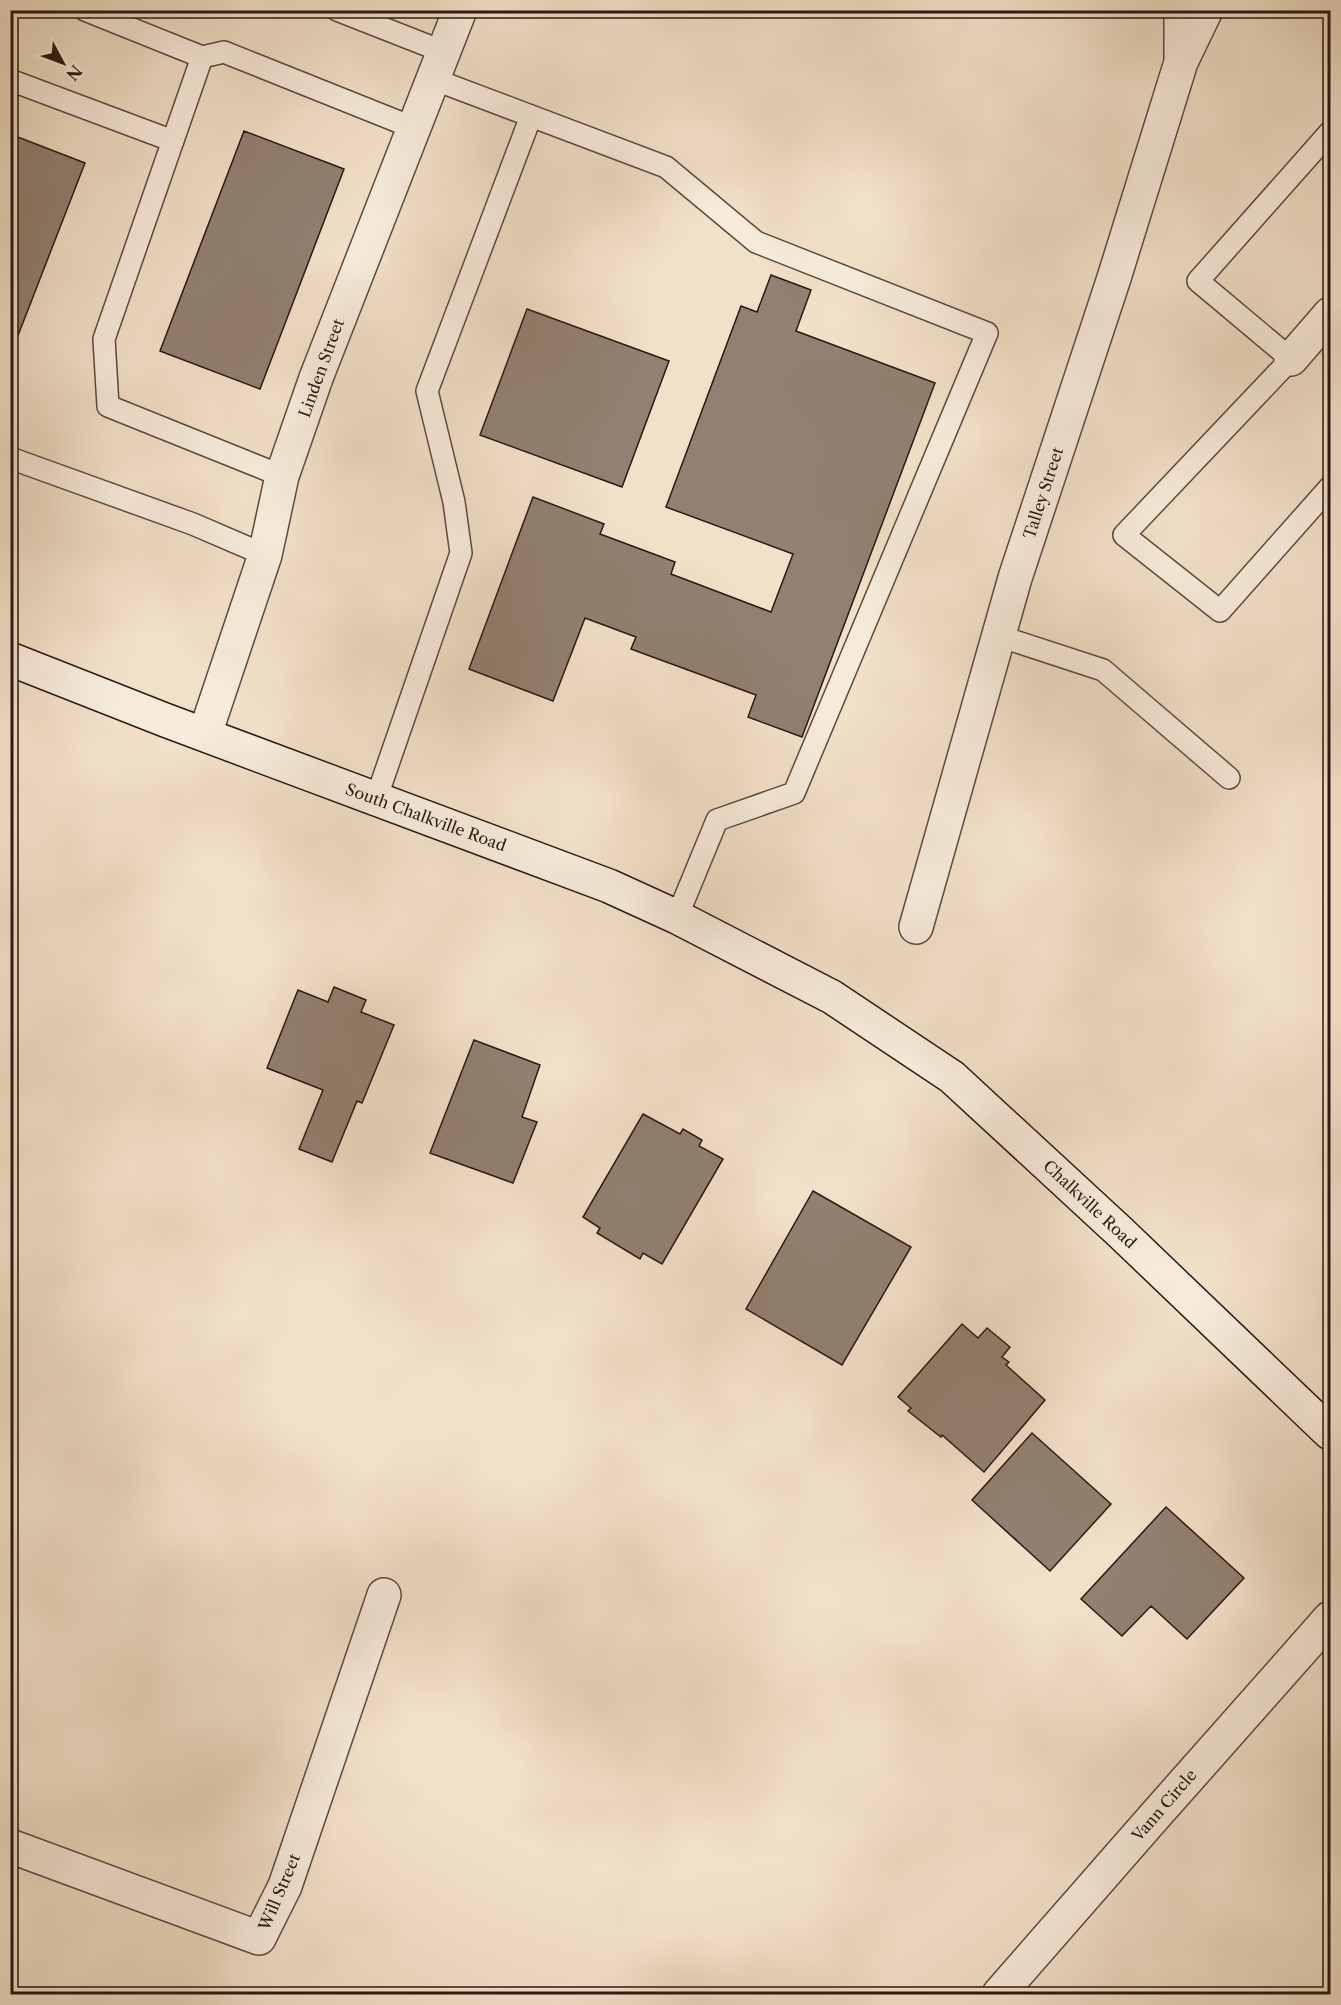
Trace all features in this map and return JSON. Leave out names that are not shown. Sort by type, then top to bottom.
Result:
[{"type":"street","name":"Linden Street","points":[[205,734],[265,555],[282,476],[316,378],[460,10]]},
{"type":"street","name":"Talley Street","points":[[1181,10],[1181,62]]},
{"type":"street","name":"Talley Street","points":[[916,927],[1015,578],[1114,278],[1181,62],[1206,10]]},
{"type":"street","points":[[1291,359],[1330,314]]},
{"type":"street","name":"South Chalkville Road","points":[[10,659],[165,720],[609,886],[677,917],[832,997]]},
{"type":"street","name":"Chalkville Road","points":[[832,997],[952,1077],[1120,1232],[1330,1432]]},
{"type":"street","name":"Will Street","points":[[10,1846],[259,1938],[285,1886],[384,1595]]},
{"type":"street","name":"Vann Circle","points":[[999,1995],[1330,1618]]},
{"type":"lane","points":[[85,10],[202,57],[224,52],[414,128]]},
{"type":"lane","points":[[337,10],[531,116],[666,166],[756,242],[987,333],[794,793],[717,820],[677,917]]},
{"type":"lane","points":[[202,57],[104,339],[108,406],[282,476]]},
{"type":"lane","points":[[10,80],[173,141]]},
{"type":"lane","points":[[376,799],[461,553],[454,502],[427,391],[531,116]]},
{"type":"lane","points":[[1330,132],[1198,281],[1291,359],[1124,535],[1220,611],[1330,487]]},
{"type":"lane","points":[[10,458],[193,524],[265,555]]},
{"type":"lane","points":[[999,636],[1102,670],[1229,778]]},
{"type":"building","points":[[244,131],[344,169],[260,389],[160,351]]},
{"type":"building","points":[[10,134],[85,163],[10,356]]},
{"type":"building","points":[[771,275],[811,290],[796,331],[935,383],[802,737],[748,717],[756,695],[631,649],[636,637],[585,618],[553,701],[469,669],[533,497],[604,524],[600,534],[675,562],[671,574],[771,612],[793,554],[666,507],[741,306],[757,312]]},
{"type":"building","points":[[527,309],[669,361],[622,487],[480,435]]},
{"type":"building","points":[[334,987],[366,1000],[361,1012],[394,1025],[362,1103],[357,1101],[332,1162],[299,1149],[323,1090],[267,1068],[298,990],[328,1002]]},
{"type":"building","points":[[474,1040],[540,1065],[522,1117],[537,1122],[513,1183],[430,1153]]},
{"type":"building","points":[[643,1114],[680,1134],[683,1129],[702,1140],[699,1146],[723,1159],[662,1264],[643,1253],[640,1259],[597,1233],[600,1228],[583,1217]]},
{"type":"building","points":[[813,1191],[911,1247],[842,1365],[746,1309]]},
{"type":"building","points":[[962,1324],[978,1338],[987,1328],[1010,1347],[1002,1357],[1009,1362],[1006,1365],[1045,1400],[984,1472],[942,1435],[941,1437],[908,1411],[911,1408],[898,1397]]},
{"type":"building","points":[[1032,1433],[1111,1504],[1050,1571],[972,1500]]},
{"type":"building","points":[[1166,1507],[1244,1578],[1187,1639],[1151,1606],[1122,1636],[1081,1599]]}]
